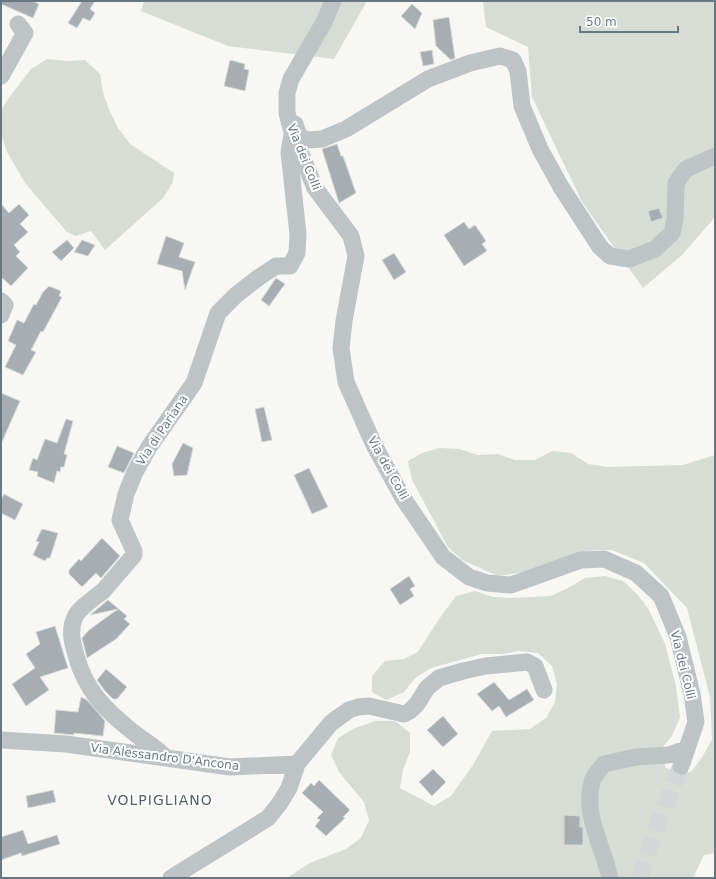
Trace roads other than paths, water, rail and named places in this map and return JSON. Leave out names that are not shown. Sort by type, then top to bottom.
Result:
[{"type":"street","name":"Via dei Colli","points":[[332,1],[324,22],[291,79],[286,93],[292,132],[314,188],[351,236],[356,256],[344,321],[341,348],[346,382],[374,446],[403,498],[443,557],[469,577],[487,583],[511,585],[581,560],[604,559],[636,573],[661,596],[678,637],[692,694],[696,722],[681,766]]},
{"type":"street","points":[[1,76],[25,33],[18,24]]},
{"type":"street","points":[[302,61],[293,93],[294,122],[299,136],[307,140],[322,139],[346,129],[428,79],[470,63],[500,56],[513,60],[518,71],[522,106],[540,149],[561,187],[596,241],[610,256],[630,259],[655,249],[672,234],[675,219],[676,183],[686,169],[715,156]]},
{"type":"street","name":"Via di Pariana","points":[[166,758],[155,747],[133,732],[104,708],[84,677],[77,659],[71,631],[76,616],[103,590],[134,555],[134,551],[120,520],[126,494],[135,472],[149,447],[194,383],[218,313],[236,295],[276,266],[290,266],[297,255],[298,234],[289,152],[292,132]]},
{"type":"street","points":[[1,301],[5,305],[1,315]]},
{"type":"street","points":[[171,878],[268,818],[280,803],[289,788],[297,764],[331,723],[349,710],[369,706],[404,714],[418,704],[432,683],[439,678],[463,670],[528,662],[535,666],[544,690]]},
{"type":"street","name":"Via Alessandro D'Ancona","points":[[1,740],[66,744],[230,767],[297,764]]},
{"type":"street","points":[[610,878],[595,833],[589,803],[592,780],[604,764],[636,757],[668,755],[687,749]]},
{"type":"tunnel","points":[[640,878],[653,836],[681,766]]},
{"type":"district","name":"VOLPIGLIANO","points":[[160,800]]}]
